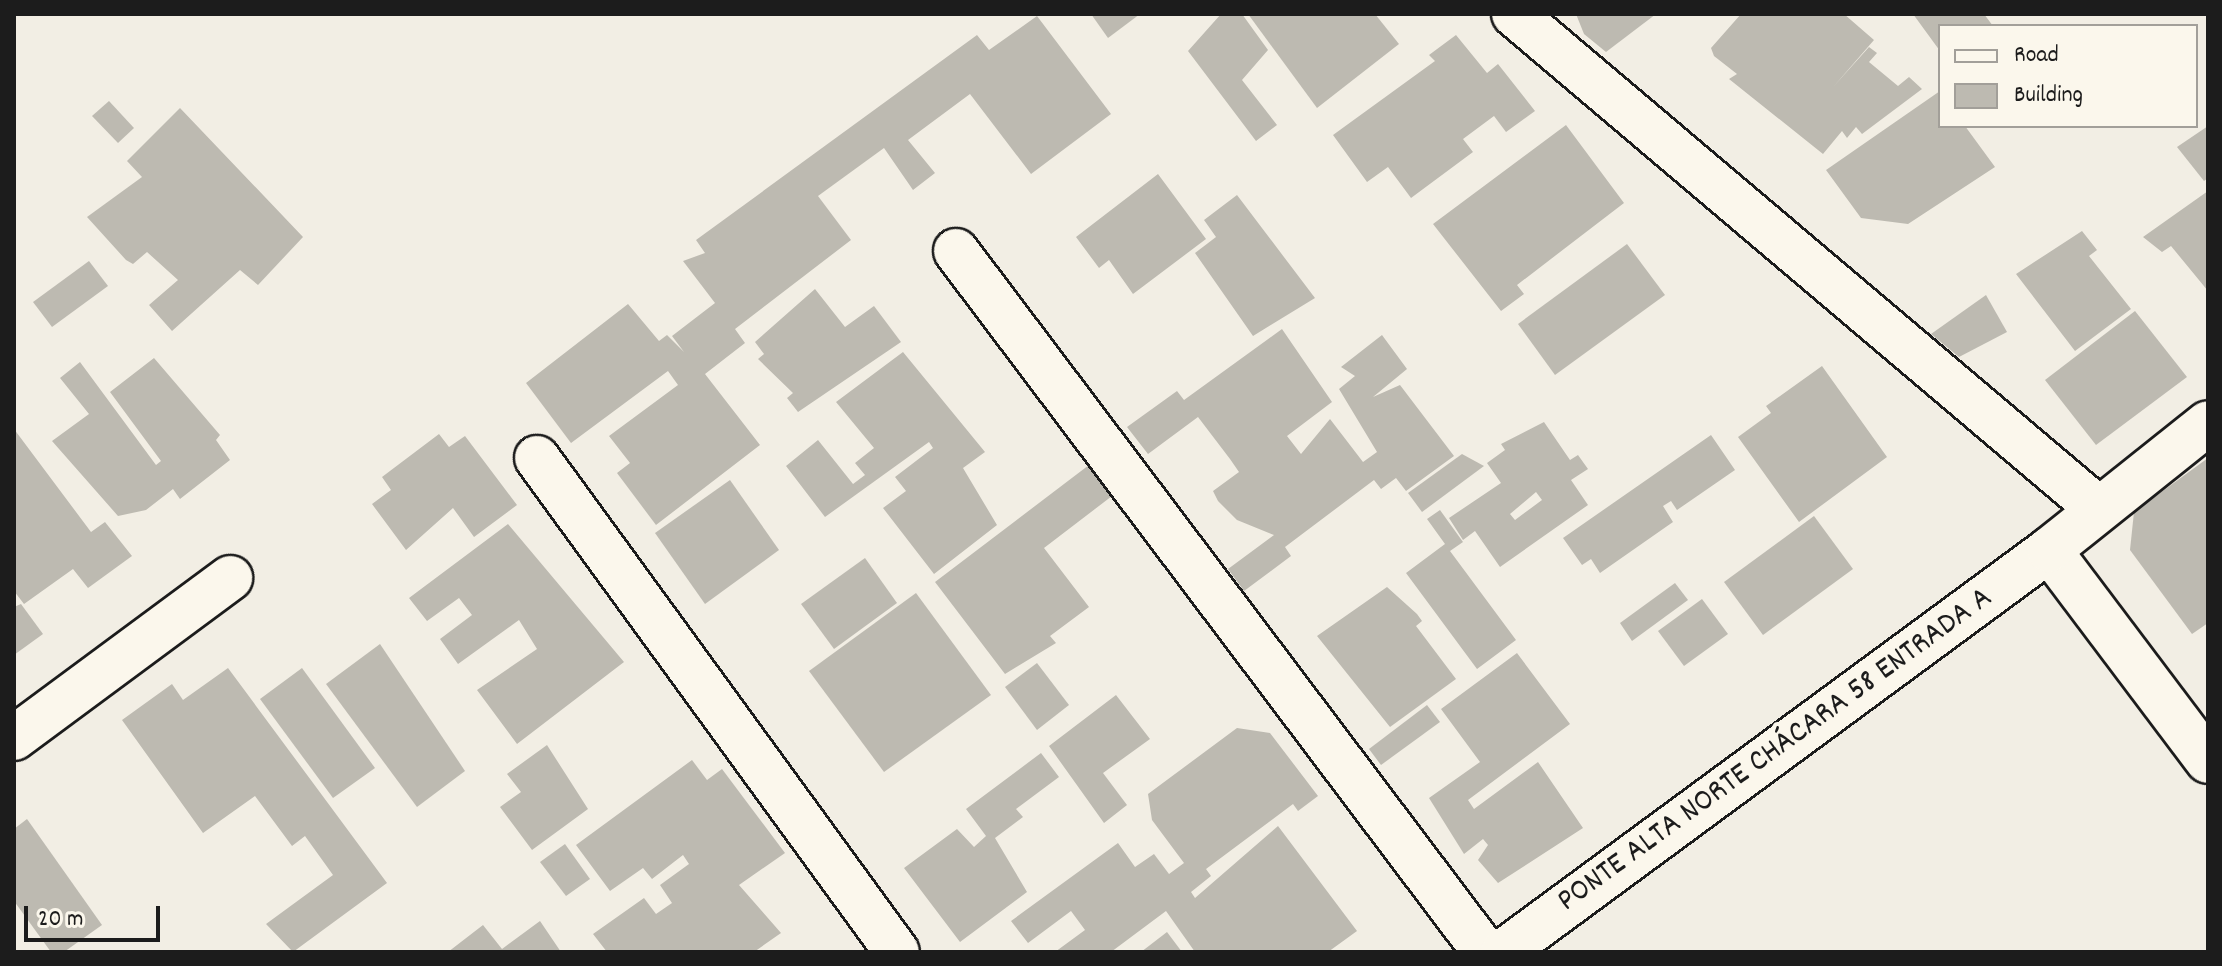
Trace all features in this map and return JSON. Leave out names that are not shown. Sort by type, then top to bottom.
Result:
[{"type":"street","points":[[1514,14],[2095,506]]},
{"type":"street","points":[[956,251],[1485,952]]},
{"type":"street","name":"PONTE ALTA NORTE CHÁCARA 58 ENTRADA A","points":[[1503,952],[2049,550],[2095,506],[2208,423]]},
{"type":"street","points":[[537,458],[897,952]]},
{"type":"street","points":[[2049,550],[2208,761]]},
{"type":"street","points":[[14,738],[230,578]]},
{"type":"building","points":[[1091,14],[1140,14],[1108,38]]},
{"type":"building","points":[[1221,14],[1242,14],[1268,50],[1242,80],[1277,125],[1256,141],[1188,51]]},
{"type":"building","points":[[1248,14],[1375,14],[1399,44],[1317,108]]},
{"type":"building","points":[[1576,14],[1656,14],[1606,52],[1584,34]]},
{"type":"building","points":[[1741,14],[1844,14],[1874,40],[1834,86],[1869,47],[1877,53],[1869,62],[1898,86],[1909,77],[1922,89],[1862,134],[1856,127],[1847,138],[1842,131],[1823,154],[1729,79],[1737,74],[1714,56],[1711,48]]},
{"type":"building","points":[[1913,14],[1984,14],[1992,24],[1938,24],[1938,48]]},
{"type":"building","points":[[1037,16],[1111,114],[1031,174],[970,94],[908,140],[935,173],[913,190],[884,148],[818,196],[851,240],[735,329],[745,343],[705,374],[760,445],[656,525],[617,473],[630,463],[609,436],[678,385],[668,371],[571,443],[526,383],[628,304],[659,341],[667,335],[684,352],[672,336],[715,303],[683,261],[705,253],[696,240],[977,35],[989,50]]},
{"type":"building","points":[[1456,35],[1487,73],[1498,64],[1535,111],[1506,132],[1494,116],[1463,139],[1473,152],[1411,198],[1388,167],[1367,182],[1333,135],[1435,61],[1429,55]]},
{"type":"building","points":[[1938,92],[1938,128],[1966,128],[1995,167],[1908,224],[1861,218],[1826,170]]},
{"type":"building","points":[[109,101],[134,128],[118,143],[92,116]]},
{"type":"building","points":[[180,108],[303,237],[258,285],[240,270],[172,331],[149,305],[178,280],[147,252],[133,264],[126,260],[87,217],[142,177],[127,161]]},
{"type":"building","points":[[1566,125],[1624,203],[1517,285],[1524,294],[1501,311],[1433,224]]},
{"type":"building","points":[[2208,126],[2208,178],[2204,181],[2177,147]]},
{"type":"building","points":[[1158,174],[1206,239],[1133,294],[1109,260],[1099,268],[1076,237]]},
{"type":"building","points":[[2208,191],[2208,291],[2171,246],[2162,252],[2143,237]]},
{"type":"building","points":[[1237,195],[1315,298],[1253,336],[1195,253],[1216,237],[1204,220]]},
{"type":"building","points":[[2082,231],[2097,250],[2089,256],[2131,309],[2075,351],[2016,274]]},
{"type":"building","points":[[1627,244],[1665,295],[1555,375],[1518,324]]},
{"type":"building","points":[[89,261],[108,286],[52,327],[33,302]]},
{"type":"building","points":[[815,289],[845,327],[874,306],[901,342],[798,412],[787,398],[793,393],[758,359],[764,354],[755,342]]},
{"type":"building","points":[[1986,295],[2007,332],[1959,357],[1931,334]]},
{"type":"building","points":[[2135,311],[2187,377],[2096,445],[2045,380]]},
{"type":"building","points":[[1282,329],[1332,402],[1287,436],[1301,454],[1330,419],[1363,462],[1377,452],[1339,389],[1355,376],[1341,367],[1382,335],[1407,369],[1373,397],[1400,385],[1454,456],[1406,491],[1396,478],[1381,489],[1374,480],[1285,547],[1291,556],[1244,591],[1228,569],[1274,535],[1237,520],[1218,501],[1213,491],[1239,472],[1230,459],[1198,417],[1148,454],[1127,427],[1177,391],[1184,400]]},
{"type":"building","points":[[903,352],[985,452],[963,468],[997,525],[934,574],[883,508],[906,491],[895,477],[933,448],[929,442],[825,517],[786,466],[818,440],[853,484],[865,475],[855,463],[874,448],[836,402]]},
{"type":"building","points":[[154,358],[220,435],[216,440],[230,460],[180,499],[173,489],[146,510],[118,516],[52,441],[89,414],[60,378],[80,362],[156,465],[161,461],[110,392]]},
{"type":"building","points":[[1822,366],[1887,457],[1799,522],[1738,437],[1771,413],[1766,406]]},
{"type":"building","points":[[1544,422],[1570,460],[1578,455],[1588,469],[1571,480],[1588,505],[1500,567],[1475,531],[1463,540],[1449,518],[1501,483],[1487,463],[1505,450],[1501,444]],"holes":[[[1536,492],[1542,500],[1515,520],[1510,514]]]},
{"type":"building","points":[[14,429],[91,532],[105,522],[132,556],[88,588],[73,569],[24,604],[14,591]]},
{"type":"building","points":[[439,434],[449,447],[465,436],[517,505],[474,537],[453,508],[406,550],[372,504],[391,490],[382,477]]},
{"type":"building","points":[[1711,435],[1735,470],[1677,510],[1671,501],[1663,506],[1673,522],[1600,573],[1591,559],[1582,565],[1563,538]]},
{"type":"building","points":[[1462,454],[1484,466],[1422,512],[1408,493]]},
{"type":"building","points":[[2208,458],[2208,623],[2192,634],[2130,550],[2134,512]]},
{"type":"building","points":[[1089,465],[1112,496],[1044,548],[1089,607],[1050,636],[1056,643],[1005,674],[935,582]]},
{"type":"building","points":[[730,480],[779,550],[705,604],[655,533]]},
{"type":"building","points":[[1440,510],[1463,542],[1450,551],[1516,640],[1477,669],[1406,573],[1445,544],[1427,519]]},
{"type":"building","points":[[1814,516],[1853,569],[1763,635],[1724,582]]},
{"type":"building","points":[[508,524],[624,662],[517,744],[477,690],[537,649],[519,620],[458,664],[440,639],[472,615],[459,598],[427,621],[409,598]]},
{"type":"building","points":[[865,558],[897,603],[834,649],[801,604]]},
{"type":"building","points":[[1675,583],[1688,600],[1632,641],[1620,623]]},
{"type":"building","points":[[1387,587],[1417,614],[1422,621],[1416,626],[1456,679],[1390,727],[1317,636]]},
{"type":"building","points":[[916,593],[991,695],[884,772],[809,671]]},
{"type":"building","points":[[1702,599],[1728,634],[1684,666],[1658,631]]},
{"type":"building","points":[[21,604],[43,634],[14,655],[14,607]]},
{"type":"building","points":[[380,644],[465,771],[417,807],[326,684]]},
{"type":"building","points":[[1517,653],[1570,724],[1468,800],[1474,809],[1538,762],[1583,828],[1498,883],[1478,860],[1488,845],[1483,839],[1464,854],[1429,798],[1480,762],[1441,709]]},
{"type":"building","points":[[1037,663],[1069,705],[1037,730],[1005,687]]},
{"type":"building","points":[[228,668],[387,883],[293,952],[266,924],[333,875],[305,836],[292,846],[255,796],[203,833],[122,720],[172,684],[183,700]]},
{"type":"building","points":[[302,668],[375,768],[333,798],[260,699]]},
{"type":"building","points":[[1116,695],[1150,739],[1103,773],[1127,805],[1104,823],[1049,746]]},
{"type":"building","points":[[1427,705],[1440,722],[1381,765],[1369,749]]},
{"type":"building","points":[[1237,728],[1270,733],[1318,796],[1298,811],[1293,804],[1206,869],[1211,876],[1191,892],[1195,898],[1278,826],[1357,931],[1328,952],[1195,952],[1166,911],[1111,952],[1055,952],[1085,930],[1071,911],[1028,943],[1011,921],[1118,843],[1135,867],[1154,854],[1169,874],[1184,863],[1152,820],[1148,794]]},
{"type":"building","points":[[547,745],[588,809],[532,850],[500,807],[521,792],[507,774]]},
{"type":"building","points":[[1041,753],[1059,777],[1016,809],[1023,817],[995,838],[1027,892],[960,942],[904,868],[957,829],[974,847],[986,836],[966,809]]},
{"type":"building","points":[[692,760],[707,780],[722,769],[785,853],[739,885],[781,933],[754,952],[607,952],[593,934],[644,898],[656,914],[672,903],[660,885],[689,864],[683,855],[652,879],[643,868],[610,891],[576,845]]},
{"type":"building","points":[[27,819],[102,925],[64,952],[51,952],[14,901],[14,829]]},
{"type":"building","points":[[565,844],[590,879],[566,896],[540,862]]},
{"type":"building","points":[[540,921],[561,952],[448,952],[483,925],[502,949]]},
{"type":"building","points":[[1167,932],[1182,952],[1141,952]]}]
